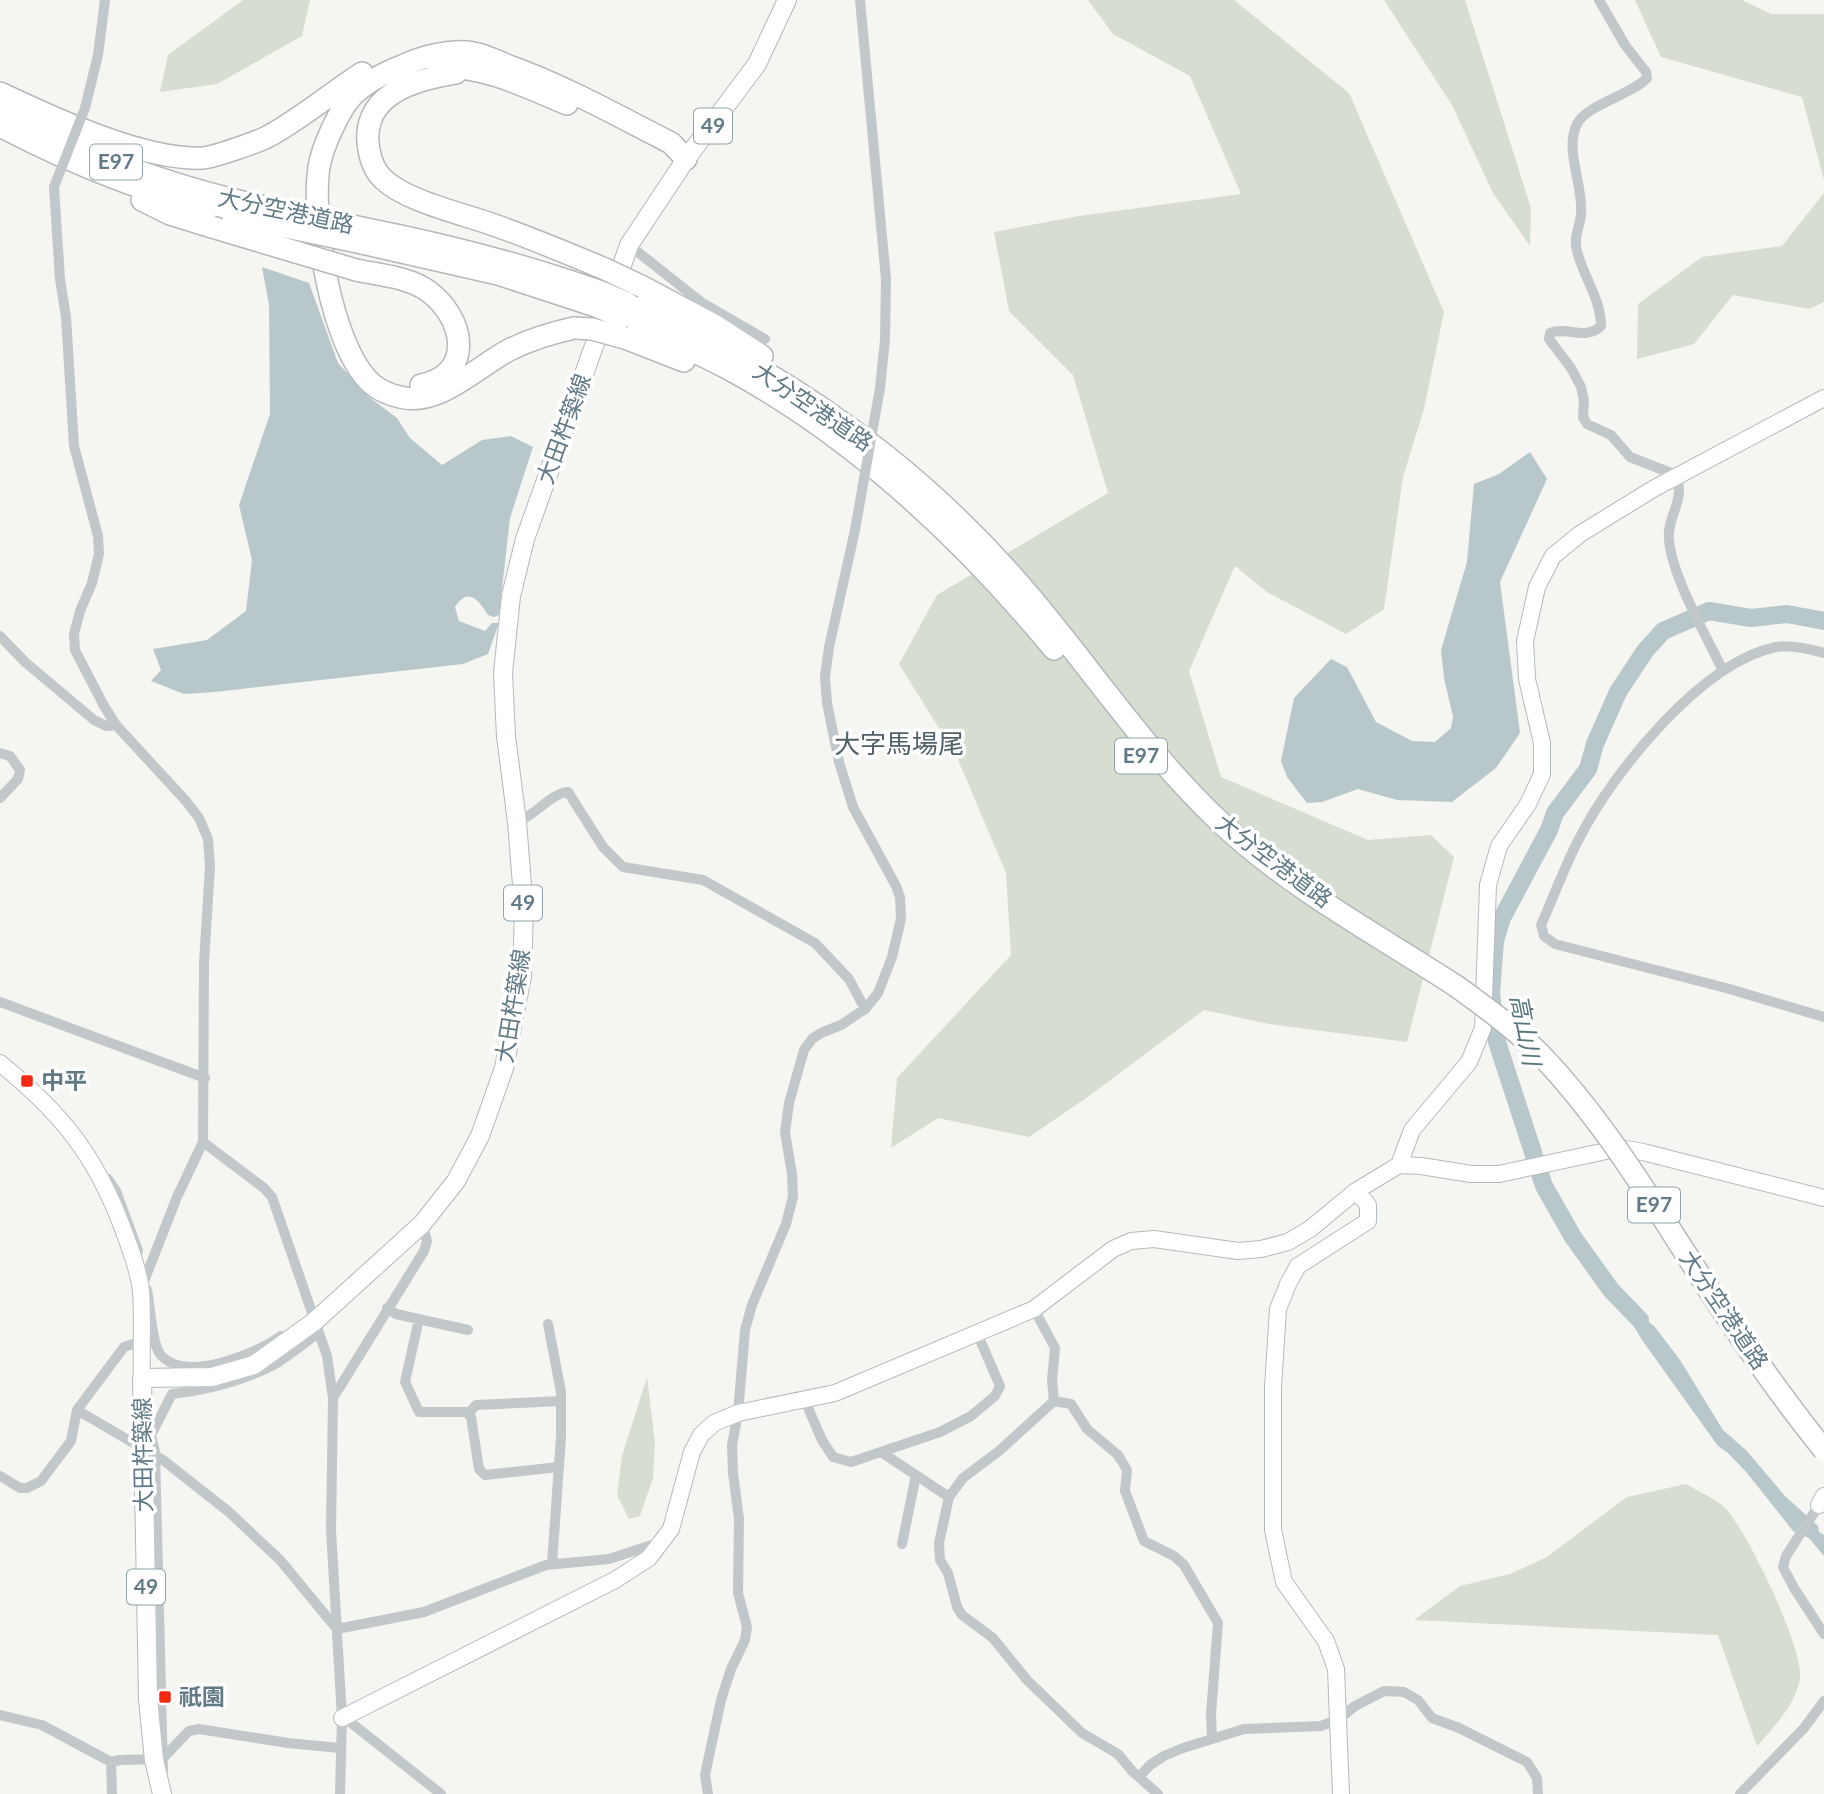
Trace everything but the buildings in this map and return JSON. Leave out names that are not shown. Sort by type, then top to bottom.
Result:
[{"type":"highway","points":[[0,93],[50,117],[103,137],[183,158],[206,158],[267,137],[362,73],[400,52],[451,48],[476,61]]},
{"type":"highway","points":[[625,319],[592,329],[574,328],[536,337],[505,352],[446,390],[421,397],[402,398],[372,384],[361,371],[342,333],[327,282],[318,209],[320,166],[339,117],[352,96],[377,77],[435,54],[544,78],[671,143],[686,159]]},
{"type":"highway","points":[[476,61],[399,89],[381,104],[371,119],[367,140],[371,159],[381,178],[412,197],[535,239],[605,269],[738,340],[844,413],[892,453],[985,547]]},
{"type":"highway","points":[[0,131],[41,156],[170,214],[212,227],[356,270],[401,280],[426,289],[452,316],[458,331],[458,352],[451,367],[442,377],[428,384],[408,388],[384,380],[372,369],[357,348],[344,320],[336,291],[325,208],[329,164],[351,114],[367,95],[383,82],[427,67],[454,66],[476,61]]},
{"type":"highway","name":"大分空港道路","points":[[0,109],[102,156],[206,193],[235,209]]},
{"type":"highway","name":"大分空港道路","points":[[0,126],[98,172],[152,192],[362,235],[461,249],[543,272],[598,299],[625,319],[876,467],[940,524],[995,580],[1152,768],[1221,838],[1301,897],[1456,986]]},
{"type":"highway","name":"大分空港道路","points":[[625,319],[716,345],[798,393],[839,421],[908,476],[985,547],[1033,599],[1168,768],[1218,820],[1276,869],[1456,986],[1500,1018],[1538,1052],[1626,1161],[1755,1358],[1824,1450]]},
{"type":"main road","name":"大田杵築線","points":[[162,1794],[148,1674],[142,1378],[212,1377],[254,1365],[315,1323],[422,1224],[456,1181],[480,1136],[504,1069],[522,976],[524,910],[506,736],[503,673],[511,596],[525,539],[629,245],[686,159],[757,64],[787,0]]},
{"type":"street","points":[[105,0],[98,55],[85,108],[54,187],[74,446],[98,536],[99,554],[74,634],[75,650],[103,706],[187,801],[198,818],[208,839],[210,866],[204,963],[203,1142],[177,1197],[143,1284],[142,1378]]},
{"type":"street","points":[[708,1794],[705,1775],[721,1700],[731,1669],[745,1640],[747,1627],[738,1593],[739,1519],[732,1445],[738,1413],[745,1330],[752,1306],[786,1224],[793,1197],[785,1132],[789,1103],[804,1050],[821,1033],[841,1025],[865,1009],[878,993],[892,957],[901,919],[900,897],[853,807],[839,762],[827,703],[825,677],[855,530],[880,388],[885,340],[886,279],[860,0]]},
{"type":"street","points":[[1598,0],[1625,45],[1646,72],[1647,78],[1640,85],[1598,107],[1577,124],[1573,140],[1581,213],[1576,247],[1596,300],[1601,326],[1595,332],[1582,335],[1557,331],[1550,333],[1549,339],[1581,387],[1583,416],[1587,425],[1611,435],[1630,457],[1676,475],[1681,488],[1668,537],[1681,581],[1723,671]]},
{"type":"street","points":[[629,245],[701,302],[765,339]]},
{"type":"street","points":[[1399,1165],[1412,1130],[1469,1062],[1483,1028],[1488,885],[1499,846],[1528,804],[1542,774],[1542,743],[1527,679],[1525,641],[1537,587],[1553,556],[1580,534],[1676,475],[1824,398]]},
{"type":"street","points":[[0,636],[25,662],[94,720],[106,726],[117,724]]},
{"type":"street","points":[[1824,653],[1779,646],[1747,657],[1723,671],[1679,707],[1650,737],[1599,803],[1580,837],[1541,925],[1544,936],[1555,944],[1727,988],[1824,1017]]},
{"type":"street","points":[[0,753],[10,756],[20,770],[18,779],[0,798]]},
{"type":"street","points":[[517,822],[530,817],[561,792],[568,792],[603,847],[623,867],[703,880],[815,943],[849,979],[865,1009]]},
{"type":"street","points":[[0,1002],[205,1079]]},
{"type":"street","points":[[0,1057],[63,1114],[110,1182],[134,1235],[154,1343],[160,1355],[175,1365],[197,1368],[243,1355],[315,1323]]},
{"type":"street","points":[[0,1063],[38,1095],[73,1132],[110,1193],[143,1284]]},
{"type":"street","points":[[203,1142],[272,1197],[327,1356],[333,1398],[331,1530],[344,1718],[340,1748],[340,1794]]},
{"type":"street","points":[[344,1718],[615,1580],[649,1558],[671,1529],[692,1452],[702,1435],[714,1423],[738,1413],[805,1401],[835,1392],[977,1334],[1034,1309],[1113,1249],[1131,1241],[1154,1239],[1238,1251],[1261,1249],[1288,1242],[1310,1229],[1356,1191],[1399,1165],[1471,1174],[1499,1174],[1620,1148],[1824,1198]]},
{"type":"street","points":[[1342,1794],[1336,1669],[1326,1641],[1284,1581],[1273,1530],[1273,1388],[1278,1309],[1287,1284],[1298,1266],[1368,1221],[1368,1205],[1356,1191]]},
{"type":"street","points":[[333,1398],[424,1251],[427,1241],[422,1224]]},
{"type":"street","points":[[387,1308],[396,1314],[468,1330]]},
{"type":"street","points":[[1034,1309],[1055,1348],[1052,1380],[1054,1401]]},
{"type":"street","points":[[419,1320],[405,1382],[419,1412],[466,1412],[471,1417],[479,1469],[485,1475],[559,1466]]},
{"type":"street","points":[[168,1794],[158,1760],[164,1721],[155,1452],[151,1435],[172,1394],[195,1391],[256,1373],[279,1362],[315,1323]]},
{"type":"street","points":[[548,1324],[558,1367],[561,1401],[552,1564]]},
{"type":"street","points":[[805,1401],[822,1440],[833,1457],[851,1462],[940,1432],[971,1416],[995,1396],[1000,1387],[977,1334]]},
{"type":"street","points":[[0,1476],[20,1488],[27,1488],[41,1481],[71,1441],[78,1410],[124,1347],[141,1342]]},
{"type":"street","points":[[468,1414],[476,1405],[487,1403],[561,1401]]},
{"type":"street","points":[[1054,1401],[999,1451],[963,1479],[949,1497],[939,1543],[940,1560],[948,1573],[957,1607],[962,1615],[993,1639],[1027,1679],[1082,1733],[1118,1754],[1158,1794]]},
{"type":"street","points":[[1054,1401],[1071,1404],[1087,1429],[1118,1455],[1127,1470],[1125,1491],[1144,1541],[1174,1556],[1184,1566],[1218,1623],[1211,1714],[1212,1738]]},
{"type":"street","points":[[78,1410],[163,1460],[229,1512],[280,1560],[337,1629]]},
{"type":"street","points":[[881,1452],[949,1497]]},
{"type":"street","points":[[902,1544],[916,1475]]},
{"type":"street","points":[[1821,1500],[1786,1556],[1783,1567],[1824,1634]]},
{"type":"street","points":[[337,1629],[424,1612],[516,1575],[552,1564],[609,1559],[662,1541]]},
{"type":"street","points":[[1139,1777],[1150,1765],[1164,1756],[1244,1729],[1321,1726],[1339,1719],[1355,1706],[1384,1690],[1404,1692],[1418,1700],[1432,1718],[1459,1728],[1527,1762],[1537,1778],[1538,1794]]},
{"type":"street","points":[[1740,1794],[1804,1728],[1824,1701]]},
{"type":"street","points":[[0,1715],[42,1725],[111,1762],[158,1760],[189,1731],[199,1729],[340,1748]]},
{"type":"street","points":[[344,1718],[441,1794]]},
{"type":"street","points":[[111,1762],[112,1794]]},
{"type":"shaded area","points":[[243,0],[310,0],[302,36],[217,84],[160,92],[168,55]]},
{"type":"shaded area","points":[[1088,0],[1234,0],[1349,93],[1444,312],[1424,409],[1403,477],[1384,609],[1346,634],[1267,592],[1235,566],[1189,671],[1221,777],[1368,840],[1431,835],[1454,857],[1407,1042],[1269,1024],[1204,1010],[1029,1137],[938,1118],[891,1148],[897,1078],[1011,955],[1006,873],[957,757],[899,664],[937,595],[1108,493],[1073,375],[1009,311],[994,232],[1079,216],[1241,194],[1190,76],[1113,34]]},
{"type":"shaded area","points":[[1384,0],[1465,0],[1531,208],[1530,246],[1493,193],[1452,105]]},
{"type":"shaded area","points":[[1635,0],[1742,0],[1771,14],[1824,14],[1824,180],[1802,97],[1661,57]]},
{"type":"shaded area","points":[[1824,193],[1824,302],[1809,309],[1733,295],[1694,344],[1637,359],[1638,304],[1702,257],[1782,246]]},
{"type":"shaded area","points":[[262,267],[309,283],[338,363],[369,397],[397,418],[410,438],[442,465],[482,440],[511,436],[533,447],[510,518],[499,615],[488,615],[477,601],[469,597],[465,597],[455,607],[459,621],[485,631],[492,623],[499,623],[488,654],[463,664],[215,692],[184,694],[151,681],[161,670],[153,649],[207,640],[246,611],[252,560],[239,505],[270,414],[269,305]]},
{"type":"shaded area","points":[[1530,452],[1547,479],[1500,582],[1520,733],[1496,768],[1452,802],[1397,800],[1358,789],[1322,802],[1307,803],[1287,777],[1281,761],[1294,698],[1331,659],[1347,667],[1376,722],[1412,741],[1435,742],[1451,728],[1453,717],[1441,650],[1467,562],[1474,484],[1499,474]]},
{"type":"shaded area","points":[[1615,1295],[1655,1327],[1680,1360],[1723,1430],[1746,1450],[1785,1496],[1818,1526],[1819,1532],[1824,1535],[1824,1556],[1809,1538],[1793,1531],[1747,1473],[1718,1446],[1642,1340]]},
{"type":"shaded area","points":[[647,1377],[655,1443],[653,1478],[640,1516],[629,1519],[617,1495],[622,1456]]},
{"type":"shaded area","points":[[1686,1484],[1723,1506],[1745,1537],[1784,1617],[1799,1664],[1800,1679],[1794,1698],[1757,1746],[1718,1635],[1414,1620],[1460,1586],[1510,1574],[1547,1557],[1627,1497]]},
{"type":"waterway","name":"高山川","points":[[1640,1320],[1611,1290],[1573,1237],[1544,1186],[1497,1042],[1491,993],[1495,941],[1502,918],[1549,830],[1555,813],[1588,769],[1595,744],[1618,692],[1645,651],[1663,631],[1709,611],[1751,618],[1787,614],[1824,621]]},
{"type":"place","name":"中平","points":[[27,1081]]},
{"type":"place","name":"祇園","points":[[165,1697]]},
{"type":"district","name":"大字馬場尾","points":[[899,744]]}]
